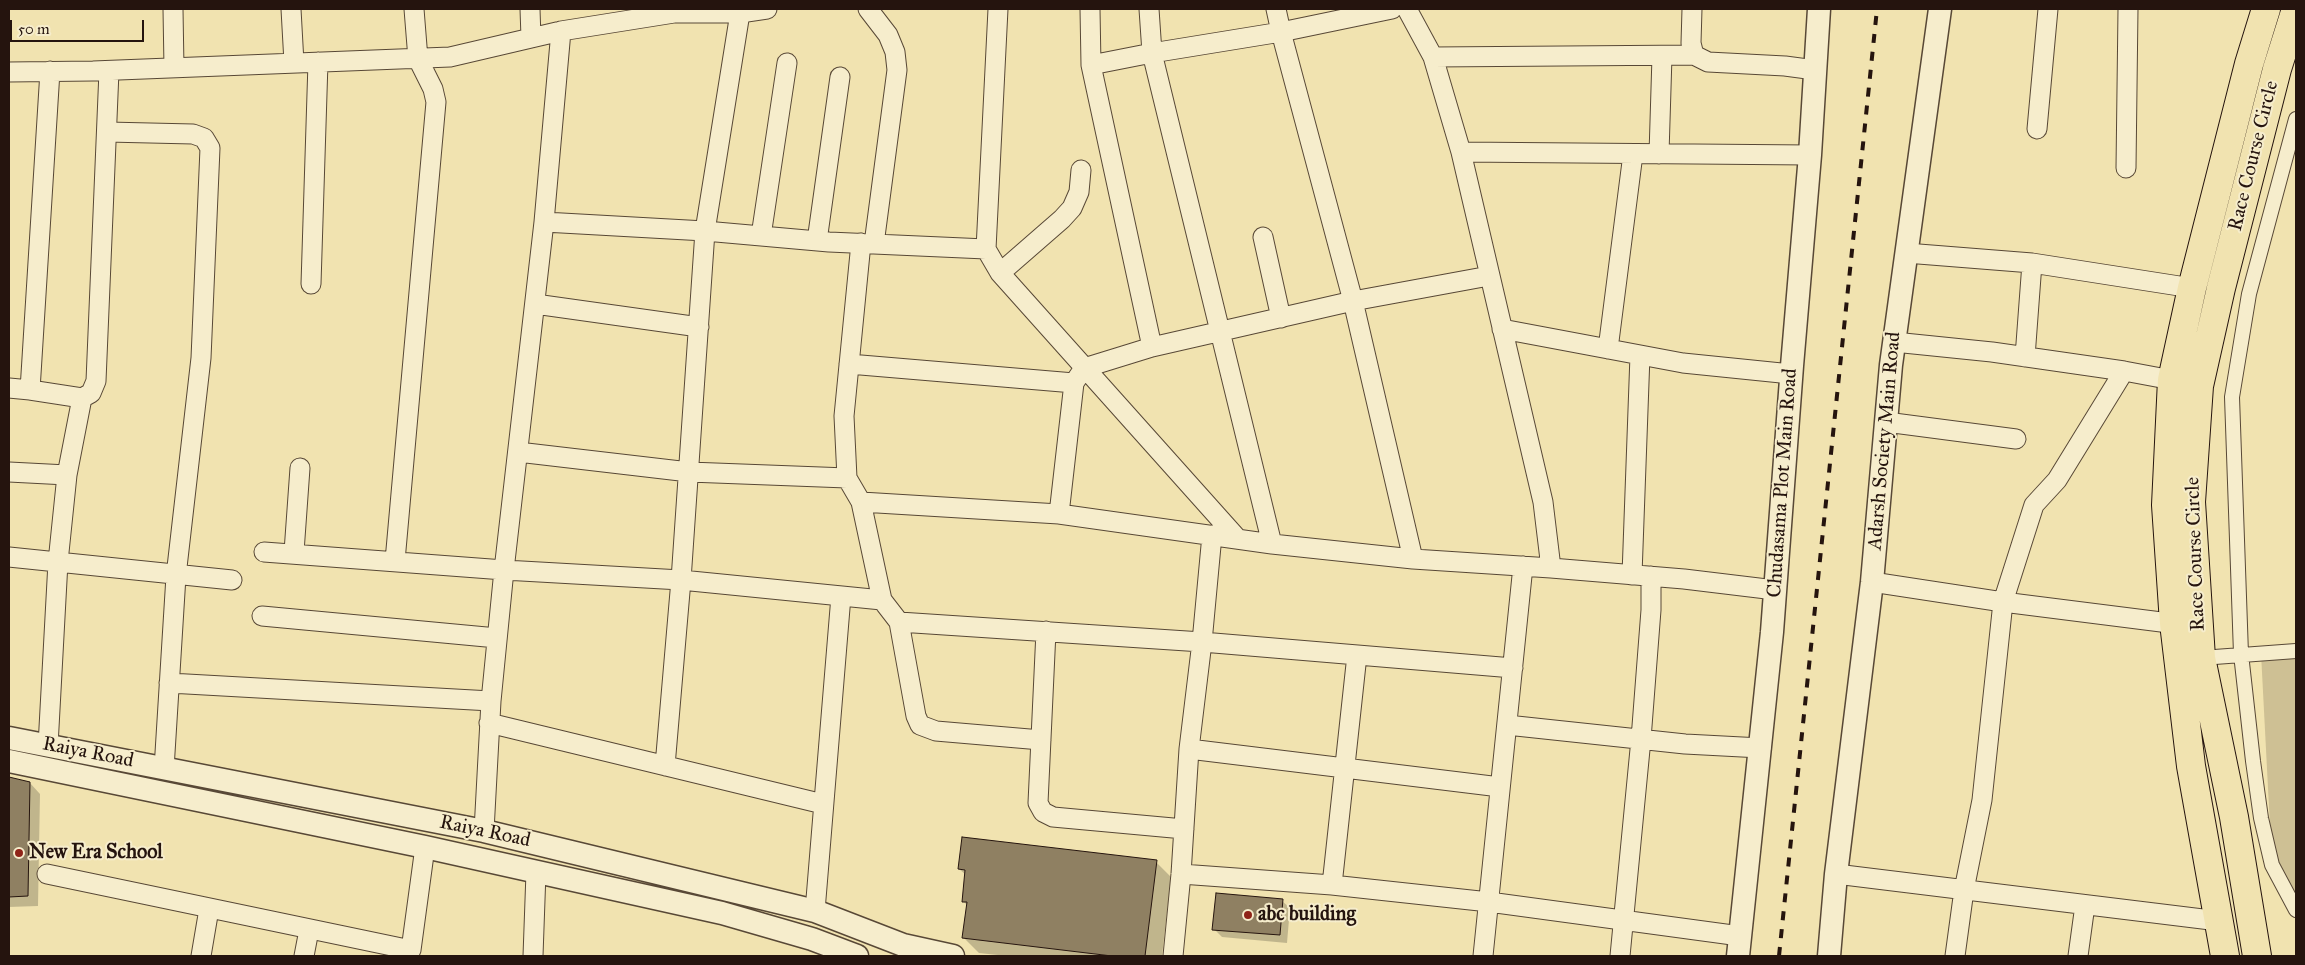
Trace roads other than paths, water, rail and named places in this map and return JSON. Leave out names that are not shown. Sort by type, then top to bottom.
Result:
[{"type":"main road","name":"Race Course Circle","points":[[2257,956],[2236,826],[2201,658],[2186,625],[2166,505],[2172,380],[2192,288],[2248,64],[2266,9]]},
{"type":"main road","name":"Race Course Circle","points":[[2225,956],[2191,766],[2186,625],[2191,502],[2199,386],[2221,288],[2277,69],[2296,9]]},
{"type":"street","points":[[173,9],[174,68]]},
{"type":"street","points":[[291,9],[294,63]]},
{"type":"street","points":[[395,561],[436,102],[433,89],[418,59],[414,9]]},
{"type":"street","points":[[530,9],[531,38]]},
{"type":"street","points":[[9,72],[109,71],[450,57],[561,31],[674,11],[740,13],[767,9]]},
{"type":"street","points":[[868,9],[888,35],[895,52],[897,70],[867,244],[849,364],[844,416],[847,478],[861,502],[882,600],[899,622],[916,716],[920,725],[936,731],[1040,740]]},
{"type":"street","points":[[998,9],[986,249],[1000,273],[1079,375],[1236,538]]},
{"type":"street","points":[[1090,9],[1091,65],[1152,347]]},
{"type":"street","points":[[1149,9],[1152,53],[1272,544]]},
{"type":"street","points":[[1276,9],[1353,301],[1414,559]]},
{"type":"street","points":[[1091,65],[1281,32],[1392,9]]},
{"type":"street","points":[[1407,9],[1433,57],[1461,152],[1543,502],[1551,568]]},
{"type":"street","points":[[1692,9],[1691,43],[1694,55]]},
{"type":"street","name":"Chudasama Plot Main Road","points":[[1739,946],[1761,748],[1775,590],[1810,155],[1819,9]]},
{"type":"street","name":"Adarsh Society Main Road","points":[[1829,956],[1836,874],[1872,582],[1894,342],[1940,9]]},
{"type":"street","points":[[2037,129],[2048,9]]},
{"type":"street","points":[[2126,168],[2128,9]]},
{"type":"street","points":[[665,766],[681,580],[706,231],[740,13]]},
{"type":"street","points":[[484,831],[489,723],[497,638],[544,222],[561,31]]},
{"type":"street","points":[[1433,57],[1694,55],[1708,62],[1785,66],[1815,70]]},
{"type":"street","points":[[1658,154],[1662,56]]},
{"type":"street","points":[[311,284],[318,62]]},
{"type":"street","points":[[761,236],[787,63]]},
{"type":"street","points":[[30,390],[50,71]]},
{"type":"street","points":[[9,388],[82,398],[91,393],[96,381],[109,71]]},
{"type":"street","points":[[817,241],[840,77]]},
{"type":"street","points":[[2296,119],[2248,294],[2232,398],[2241,654],[2261,818],[2272,865],[2296,910]]},
{"type":"street","points":[[107,132],[193,134],[204,138],[210,148],[201,358],[176,576],[164,768]]},
{"type":"street","points":[[1461,152],[1810,155]]},
{"type":"street","points":[[1608,349],[1633,154]]},
{"type":"street","points":[[1000,273],[1072,208],[1079,192],[1081,170]]},
{"type":"street","points":[[544,222],[706,231],[817,241],[986,249]]},
{"type":"street","points":[[1263,237],[1281,318]]},
{"type":"street","points":[[1906,253],[2032,263],[2192,288]]},
{"type":"street","points":[[2024,357],[2032,263]]},
{"type":"street","points":[[849,364],[1079,375],[1152,347],[1353,301],[1489,276]]},
{"type":"street","points":[[535,304],[699,327]]},
{"type":"street","points":[[1502,329],[1683,363],[1791,374]]},
{"type":"street","points":[[1894,342],[2024,357],[2124,371],[2172,380]]},
{"type":"street","points":[[1632,574],[1640,355]]},
{"type":"street","points":[[1955,956],[1964,890],[1982,800],[2003,602],[2034,505],[2058,480],[2124,371]]},
{"type":"street","points":[[1059,514],[1079,375]]},
{"type":"street","points":[[48,746],[58,562],[67,475],[82,398]]},
{"type":"street","points":[[1886,422],[2016,438]]},
{"type":"street","points":[[518,452],[689,472],[847,478]]},
{"type":"street","points":[[294,552],[300,468]]},
{"type":"street","points":[[9,472],[67,475]]},
{"type":"street","points":[[861,502],[1059,514],[1272,544],[1414,559],[1632,574],[1775,590]]},
{"type":"street","points":[[1173,956],[1181,874],[1189,749],[1212,535]]},
{"type":"street","points":[[264,552],[294,552],[504,570],[681,580],[882,600]]},
{"type":"street","points":[[9,557],[176,576],[232,580]]},
{"type":"street","points":[[1483,956],[1523,566]]},
{"type":"street","points":[[1620,956],[1651,610],[1651,576]]},
{"type":"street","points":[[1872,582],[2003,602],[2186,625]]},
{"type":"street","points":[[811,948],[841,596]]},
{"type":"street","points":[[262,616],[497,638]]},
{"type":"street","points":[[899,622],[1202,642],[1513,668]]},
{"type":"street","points":[[1046,631],[1038,803],[1043,812],[1053,817],[1184,829]]},
{"type":"street","points":[[2201,658],[2296,651]]},
{"type":"street","points":[[1332,885],[1357,655]]},
{"type":"street","points":[[169,683],[491,701]]},
{"type":"street","points":[[489,723],[824,804]]},
{"type":"street","points":[[1507,725],[1640,739],[1761,748]]},
{"type":"street","name":"Raiya Road","points":[[9,738],[484,831],[815,911],[903,945],[953,956]]},
{"type":"street","points":[[1189,749],[1500,787]]},
{"type":"street","name":"Raiya Road","points":[[9,761],[425,847],[722,913],[811,948],[857,956]]},
{"type":"street","points":[[47,874],[411,953],[425,847]]},
{"type":"street","points":[[533,956],[536,872]]},
{"type":"street","points":[[1181,874],[1332,885],[1489,902],[1623,920],[1739,946]]},
{"type":"street","points":[[1836,874],[2220,922]]},
{"type":"street","points":[[2078,956],[2085,905]]},
{"type":"street","points":[[201,956],[208,909]]},
{"type":"street","points":[[304,956],[309,930]]},
{"type":"railway","points":[[1779,956],[1877,9]]},
{"type":"place","name":"New Era School","points":[[19,853]]},
{"type":"place","name":"abc building","points":[[1248,915]]}]
